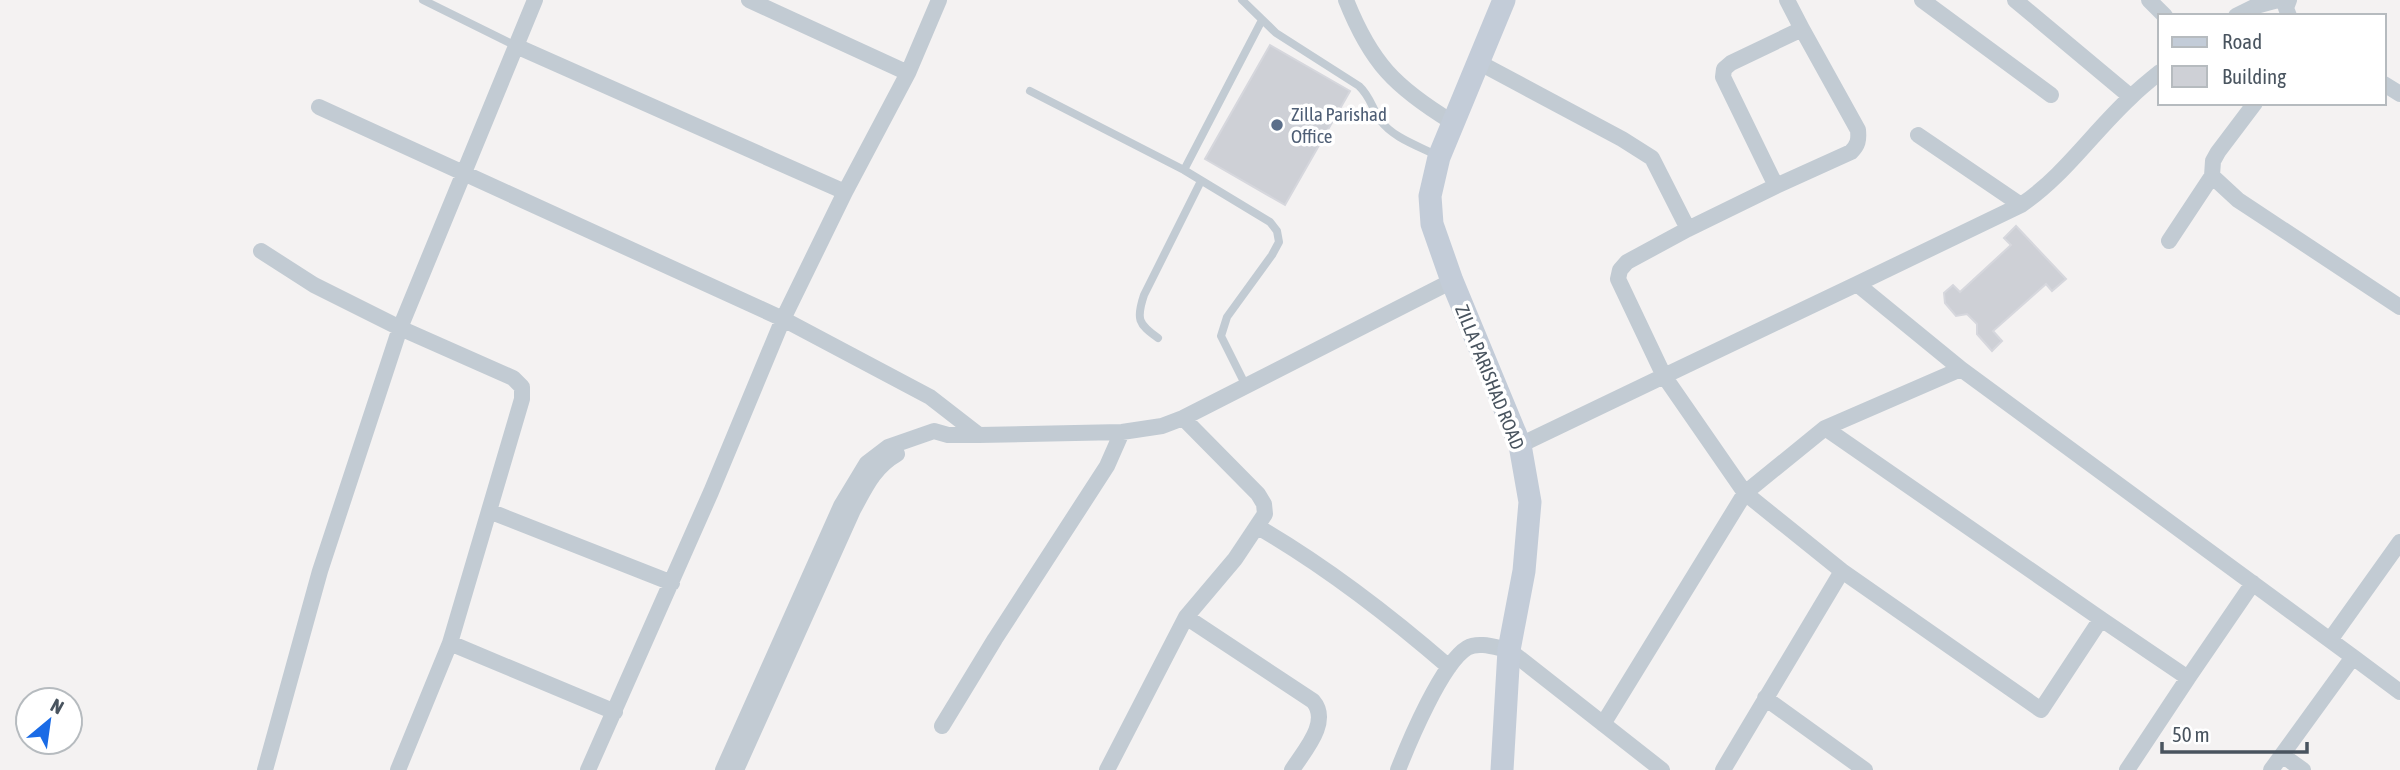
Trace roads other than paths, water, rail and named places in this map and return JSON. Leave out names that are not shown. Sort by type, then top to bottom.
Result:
[{"type":"main road","name":"ZILLA PARISHAD ROAD","points":[[1502,770],[1509,650],[1524,571],[1530,502],[1520,444],[1452,281],[1432,224],[1430,196],[1439,157],[1452,122],[1504,0]]},
{"type":"street","points":[[265,770],[320,571],[400,328],[535,0]]},
{"type":"street","points":[[749,0],[908,73]]},
{"type":"street","points":[[587,770],[672,583],[783,319],[845,192],[908,73],[939,0]]},
{"type":"street","points":[[1346,0],[1369,48],[1395,83],[1452,122]]},
{"type":"street","points":[[1787,0],[1858,130],[1859,138],[1851,152],[1688,229],[1627,262],[1620,270],[1618,279],[1664,376],[1745,493],[1842,571],[2040,709],[2101,620]]},
{"type":"street","points":[[1922,0],[2051,95]]},
{"type":"street","points":[[2015,0],[2131,97]]},
{"type":"street","points":[[2149,0],[2163,14]]},
{"type":"street","points":[[2240,14],[2278,0]]},
{"type":"street","points":[[1776,186],[1723,77],[1724,69],[1731,63],[1802,29]]},
{"type":"street","points":[[516,46],[845,192]]},
{"type":"street","points":[[1478,62],[1622,139],[1652,158],[1688,229]]},
{"type":"street","points":[[1520,444],[2021,205],[2037,195],[2131,97],[2158,74]]},
{"type":"street","points":[[2169,241],[2211,176],[2218,152],[2253,105]]},
{"type":"street","points":[[319,107],[783,319],[930,397],[979,435]]},
{"type":"street","points":[[1918,135],[2021,205]]},
{"type":"street","points":[[2211,176],[2238,200],[2400,306]]},
{"type":"street","points":[[261,251],[314,285],[400,328],[513,378],[522,387],[522,399],[450,643],[398,770]]},
{"type":"street","points":[[723,770],[841,506],[867,463],[888,447],[934,431],[948,435],[1122,432],[1162,426],[1183,418],[1452,281]]},
{"type":"street","points":[[1857,284],[1961,369],[2400,692]]},
{"type":"street","points":[[1603,724],[1745,493],[1825,428],[1961,369]]},
{"type":"street","points":[[1107,770],[1186,617],[1235,559],[1265,514],[1264,504],[1258,494],[1183,418]]},
{"type":"street","points":[[1825,428],[2188,678]]},
{"type":"street","points":[[942,726],[1107,466],[1122,432]]},
{"type":"street","points":[[736,770],[853,510],[870,478],[886,460],[904,450],[948,435]]},
{"type":"street","points":[[489,511],[672,583]]},
{"type":"street","points":[[1258,527],[1296,549],[1389,615],[1449,667]]},
{"type":"street","points":[[2330,640],[2400,542]]},
{"type":"street","points":[[1723,770],[1842,571]]},
{"type":"street","points":[[2127,770],[2253,583]]},
{"type":"street","points":[[1186,617],[1313,701],[1319,708],[1320,721],[1292,770]]},
{"type":"street","points":[[450,643],[615,712]]},
{"type":"street","points":[[1398,770],[1412,736],[1449,667],[1467,648],[1479,645],[1509,650],[1662,770]]},
{"type":"street","points":[[2271,770],[2353,657]]},
{"type":"street","points":[[1765,698],[1865,770]]},
{"type":"street","points":[[2282,755],[2303,770]]},
{"type":"lane","points":[[423,0],[516,46]]},
{"type":"lane","points":[[1242,0],[1276,33],[1359,86],[1368,94],[1379,118],[1389,130],[1439,157]]},
{"type":"lane","points":[[1184,170],[1262,20]]},
{"type":"lane","points":[[1030,91],[1184,170],[1270,222],[1277,231],[1279,242],[1227,317],[1221,336],[1246,386]]},
{"type":"lane","points":[[1158,338],[1142,327],[1139,313],[1144,295],[1201,181]]},
{"type":"place","name":"Zilla Parishad Office","points":[[1277,125]]}]
